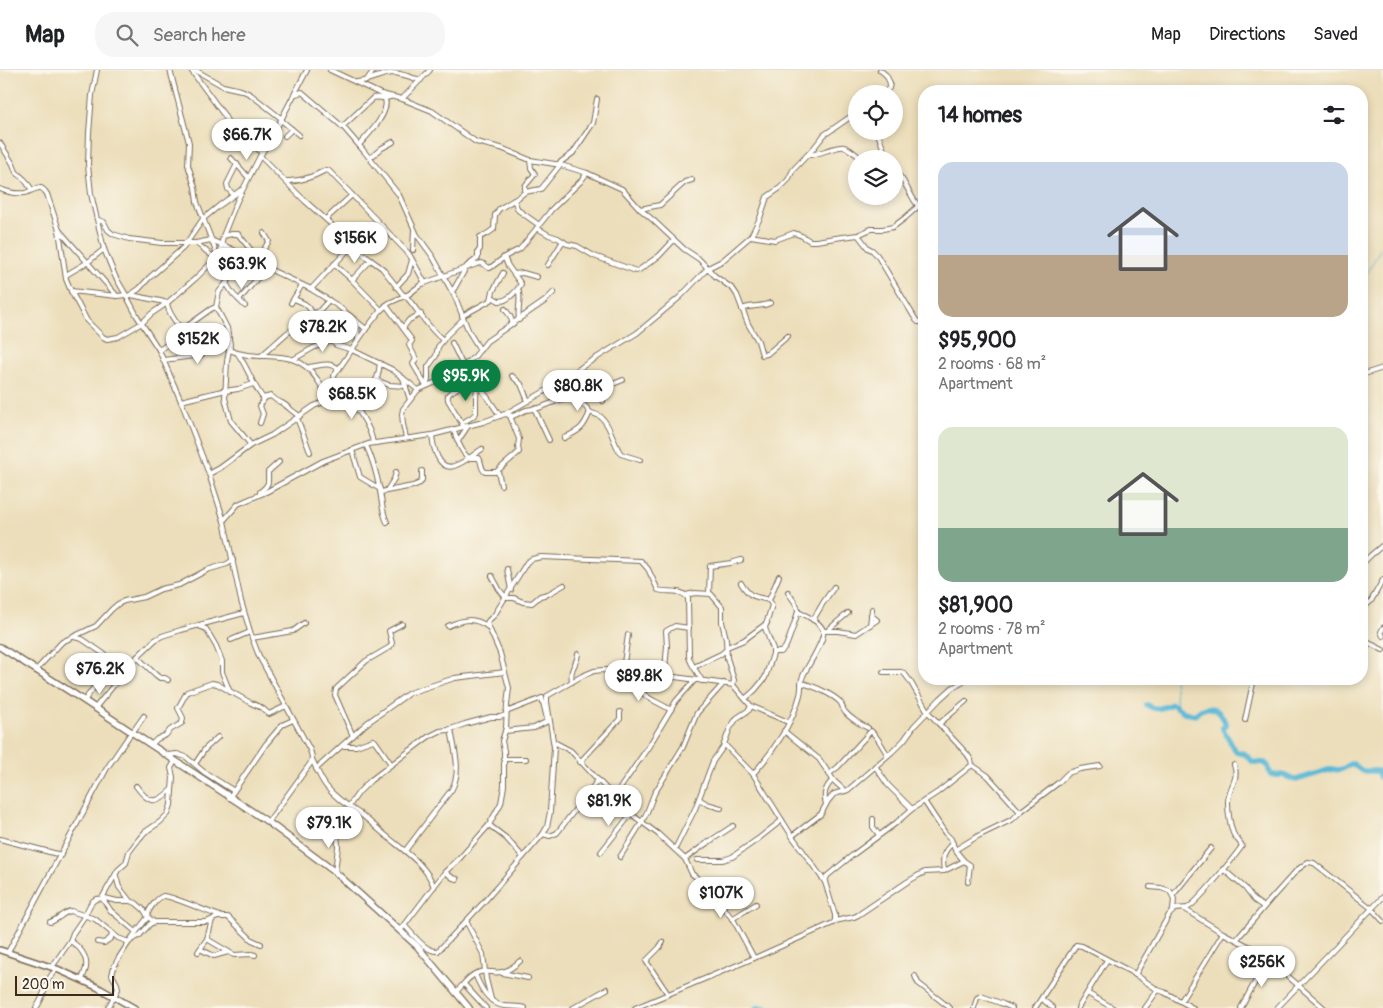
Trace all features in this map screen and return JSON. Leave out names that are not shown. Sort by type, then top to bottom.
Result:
[{"type":"highway","points":[[0,647],[268,822],[335,872],[417,946],[469,1008]]},
{"type":"main road","points":[[0,950],[54,968],[82,980],[134,1008]]},
{"type":"street","points":[[97,70],[92,96],[87,156],[91,194],[104,249],[116,276],[164,360],[209,474],[224,521],[244,613],[259,656],[310,750],[316,769],[327,787],[338,798],[369,820],[405,851],[425,870],[434,887]]},
{"type":"street","points":[[170,70],[189,143],[189,170],[195,187],[198,207],[218,257],[221,276]]},
{"type":"street","points":[[191,70],[221,110],[228,123],[240,132],[305,201],[326,219],[349,244],[385,272],[421,314],[425,322],[443,340]]},
{"type":"street","points":[[195,70],[223,86],[250,94],[299,135]]},
{"type":"street","points":[[218,257],[223,236],[248,177],[282,120],[307,70]]},
{"type":"street","points":[[330,70],[381,94],[402,99],[432,112],[476,142],[501,148],[530,160],[559,164],[587,173],[622,189],[640,210],[736,292],[748,324],[758,341],[762,355],[767,354],[788,336]]},
{"type":"street","points":[[366,81],[374,70]]},
{"type":"street","points":[[402,99],[430,70]]},
{"type":"street","points":[[880,70],[886,76],[890,85]]},
{"type":"street","points":[[357,82],[394,73],[421,80]]},
{"type":"street","points":[[296,94],[302,92],[342,127],[370,158],[399,195],[414,228],[451,290],[468,332],[480,350]]},
{"type":"street","points":[[342,127],[373,98],[385,99],[390,97]]},
{"type":"street","points":[[359,145],[375,127],[383,114],[386,105],[385,99]]},
{"type":"street","points":[[451,290],[454,289],[468,264],[478,258],[481,236],[488,234],[494,229],[494,215],[498,210],[525,192],[542,188],[559,164],[572,153],[593,123],[597,99]]},
{"type":"street","points":[[224,521],[238,504],[312,466],[352,450],[372,443],[432,435],[483,422],[505,414],[558,384],[627,340],[680,297],[708,268],[722,261],[751,236],[767,197],[788,180],[793,170],[826,133],[848,119]]},
{"type":"street","points":[[285,136],[292,129]]},
{"type":"street","points":[[370,158],[393,142]]},
{"type":"street","points":[[0,143],[16,172],[32,190]]},
{"type":"street","points":[[808,155],[840,147],[848,150]]},
{"type":"street","points":[[231,158],[248,177]]},
{"type":"street","points":[[525,192],[525,186],[535,174],[530,160]]},
{"type":"street","points":[[234,195],[228,189],[227,184],[237,164]]},
{"type":"street","points":[[286,181],[298,181],[327,170],[409,254],[425,283]]},
{"type":"street","points":[[372,443],[371,434],[359,413],[334,378],[366,329],[381,310],[393,300],[425,283],[482,263],[490,268],[504,257],[520,249],[557,204],[587,173]]},
{"type":"street","points":[[640,210],[660,205],[686,182],[692,180]]},
{"type":"street","points":[[751,236],[775,240],[796,234],[810,241],[816,241],[858,235],[871,229],[893,227],[918,205],[903,181]]},
{"type":"street","points":[[0,189],[18,193],[38,188],[46,191],[55,214],[66,275],[71,291],[87,321],[106,339],[116,338],[142,323],[151,314],[167,304],[227,247]]},
{"type":"street","points":[[128,296],[144,284],[187,244],[203,219],[220,204],[242,190]]},
{"type":"street","points":[[326,219],[352,195]]},
{"type":"street","points":[[514,200],[518,210],[538,226],[567,244],[577,246],[594,256],[636,271],[659,256],[674,240]]},
{"type":"street","points":[[98,220],[104,222],[113,234],[129,239],[187,244],[211,240],[221,244],[255,263],[311,289],[347,313],[366,329]]},
{"type":"street","points":[[413,250],[414,228]]},
{"type":"street","points":[[59,230],[117,296]]},
{"type":"street","points":[[257,279],[252,273],[255,263],[264,257],[264,249],[269,241],[264,232]]},
{"type":"street","points":[[223,236],[238,234],[251,250]]},
{"type":"street","points":[[858,235],[865,245],[877,255],[918,322]]},
{"type":"street","points":[[409,254],[421,240]]},
{"type":"street","points":[[548,265],[563,241]]},
{"type":"street","points":[[196,243],[218,257],[230,271],[231,277],[219,292],[216,307],[227,328],[230,344],[226,398],[231,421],[251,445]]},
{"type":"street","points":[[311,289],[348,249],[349,244]]},
{"type":"street","points":[[66,275],[88,262],[104,249]]},
{"type":"street","points":[[492,297],[500,301],[505,300],[518,289],[521,283],[508,266],[504,257]]},
{"type":"street","points":[[352,280],[371,260]]},
{"type":"street","points":[[396,286],[408,274],[412,260]]},
{"type":"street","points":[[334,264],[381,310]]},
{"type":"street","points":[[239,300],[257,279],[262,266]]},
{"type":"street","points":[[426,386],[428,366],[436,356],[438,347],[462,317],[490,300],[492,291],[503,273]]},
{"type":"street","points":[[514,274],[523,273],[537,277]]},
{"type":"street","points":[[226,283],[233,294],[245,306]]},
{"type":"street","points":[[302,285],[292,301],[304,303],[312,313]]},
{"type":"street","points":[[518,289],[520,296],[519,320]]},
{"type":"street","points":[[71,291],[128,296],[167,304]]},
{"type":"street","points":[[406,438],[402,424],[403,410],[418,390],[458,370],[475,356],[487,341],[545,301],[554,292]]},
{"type":"street","points":[[261,356],[312,313],[318,312],[328,300]]},
{"type":"street","points":[[742,309],[751,306],[764,306],[770,303]]},
{"type":"street","points":[[167,304],[171,315],[182,330]]},
{"type":"street","points":[[386,305],[412,341],[409,344],[416,359],[414,364],[426,386]]},
{"type":"street","points":[[159,350],[168,344],[176,334],[216,307]]},
{"type":"street","points":[[505,309],[513,324]]},
{"type":"street","points":[[403,328],[409,320],[421,314]]},
{"type":"street","points":[[357,322],[358,342]]},
{"type":"street","points":[[294,359],[330,341],[394,370],[418,390]]},
{"type":"street","points":[[164,360],[201,355],[208,346],[213,343],[218,344],[238,354],[244,362],[253,384],[264,399]]},
{"type":"street","points":[[452,343],[463,366]]},
{"type":"street","points":[[238,354],[294,359],[308,367],[324,390],[328,400]]},
{"type":"street","points":[[348,398],[376,380],[380,363]]},
{"type":"street","points":[[308,367],[329,364],[339,369]]},
{"type":"street","points":[[1368,373],[1383,368]]},
{"type":"street","points":[[576,396],[579,369]]},
{"type":"street","points":[[458,370],[460,376],[459,388],[447,396],[464,426]]},
{"type":"street","points":[[512,376],[521,384],[528,401]]},
{"type":"street","points":[[403,378],[410,400]]},
{"type":"street","points":[[376,380],[389,385],[406,386]]},
{"type":"street","points":[[505,414],[510,416],[562,399],[598,393],[608,386],[623,380]]},
{"type":"street","points":[[469,381],[473,381],[477,385],[500,416]]},
{"type":"street","points":[[181,401],[253,384]]},
{"type":"street","points":[[458,441],[464,426],[476,412],[477,385]]},
{"type":"street","points":[[209,474],[251,445],[272,435],[314,406],[339,395],[342,391]]},
{"type":"street","points":[[598,393],[603,401]]},
{"type":"street","points":[[260,423],[263,414],[260,406],[264,399],[271,396],[284,404],[298,417],[310,452]]},
{"type":"street","points":[[576,396],[590,412],[598,414],[604,420],[621,454],[640,460]]},
{"type":"street","points":[[534,408],[549,440]]},
{"type":"street","points":[[564,438],[581,429],[590,412]]},
{"type":"street","points":[[453,429],[463,451],[469,458],[479,458],[482,470],[485,472],[498,471],[519,451],[520,440],[510,416]]},
{"type":"street","points":[[432,435],[434,447],[441,463],[453,466],[482,449]]},
{"type":"street","points":[[366,445],[373,460],[383,514],[387,522]]},
{"type":"street","points":[[352,450],[360,477],[380,491],[416,485],[422,480],[422,471]]},
{"type":"street","points":[[260,494],[268,483],[268,472],[279,462]]},
{"type":"street","points":[[498,471],[502,485]]},
{"type":"street","points":[[387,491],[396,472]]},
{"type":"street","points":[[1368,557],[1383,545]]},
{"type":"street","points":[[400,931],[440,878],[489,824],[497,812],[502,799],[504,749],[502,740],[505,731],[509,688],[500,653],[487,621],[494,617],[526,564],[540,557],[625,562],[639,561],[648,569],[658,590],[679,592],[686,595],[695,593],[712,594],[722,607],[722,622],[726,636],[728,663],[734,680],[733,685]]},
{"type":"street","points":[[36,670],[62,642],[96,626],[114,607],[124,601],[179,585],[207,570],[227,564],[233,560]]},
{"type":"street","points":[[709,594],[710,566],[741,560]]},
{"type":"street","points":[[507,569],[511,590]]},
{"type":"street","points":[[492,576],[506,598]]},
{"type":"street","points":[[769,600],[779,576]]},
{"type":"street","points":[[1368,604],[1383,580]]},
{"type":"street","points":[[742,583],[747,593],[769,600],[772,603],[765,628],[773,652],[765,678],[756,690],[745,699]]},
{"type":"street","points":[[506,598],[514,598],[532,603],[540,596],[548,594],[564,585]]},
{"type":"street","points":[[813,620],[834,587]]},
{"type":"street","points":[[773,652],[781,652],[785,648],[798,612],[788,592]]},
{"type":"street","points":[[686,595],[689,600],[689,657],[690,662],[702,681]]},
{"type":"street","points":[[870,625],[872,609]]},
{"type":"street","points":[[798,612],[813,620],[825,631],[856,634],[877,620],[871,615]]},
{"type":"street","points":[[95,708],[137,657],[162,636],[244,613]]},
{"type":"street","points":[[753,774],[768,756],[784,731],[801,694],[802,677],[825,631],[848,613]]},
{"type":"street","points":[[448,626],[463,621],[476,620],[488,627]]},
{"type":"street","points":[[694,667],[721,654],[767,623]]},
{"type":"street","points":[[252,638],[294,631],[304,624]]},
{"type":"street","points":[[353,736],[335,695],[336,689],[366,661],[390,647],[392,643],[389,631],[402,624]]},
{"type":"street","points":[[199,626],[206,629],[216,646],[222,661],[222,672],[230,692]]},
{"type":"street","points":[[657,675],[665,669],[666,631],[675,626],[689,628]]},
{"type":"street","points":[[1383,628],[1381,632],[1383,636]]},
{"type":"street","points":[[231,640],[250,632]]},
{"type":"street","points":[[622,670],[628,635]]},
{"type":"street","points":[[71,637],[82,639],[104,654]]},
{"type":"street","points":[[1368,642],[1383,650]]},
{"type":"street","points":[[572,682],[570,674],[578,659],[578,654]]},
{"type":"street","points":[[137,657],[160,678],[168,680]]},
{"type":"street","points":[[349,806],[363,787],[391,764],[436,732],[506,714],[594,671],[622,670],[733,685],[751,706],[788,722]]},
{"type":"street","points":[[316,769],[367,723],[409,693],[456,678],[504,672]]},
{"type":"street","points":[[635,672],[639,688],[648,698],[671,710]]},
{"type":"street","points":[[883,672],[904,673],[928,712],[967,754],[972,765],[988,776],[1020,812]]},
{"type":"street","points":[[84,701],[100,679]]},
{"type":"street","points":[[614,797],[634,770],[680,695],[695,680]]},
{"type":"street","points":[[151,745],[171,729],[180,726],[183,718],[178,708],[187,692],[214,683],[262,708],[269,714],[286,706]]},
{"type":"street","points":[[620,857],[642,822],[654,794],[683,747],[698,713],[724,683]]},
{"type":"street","points":[[801,684],[811,685],[835,698],[842,704],[845,713],[868,728]]},
{"type":"street","points":[[792,836],[821,814],[834,794],[844,791],[888,755],[946,693],[958,685]]},
{"type":"street","points":[[1245,720],[1253,685]]},
{"type":"street","points":[[505,731],[534,728],[546,722],[544,697]]},
{"type":"street","points":[[405,926],[428,948],[436,952],[543,834],[547,827],[550,812],[554,742],[544,697]]},
{"type":"street","points":[[939,724],[966,701]]},
{"type":"street","points":[[675,849],[699,800],[713,762],[734,722],[749,710],[751,706]]},
{"type":"street","points":[[580,762],[620,719],[620,712]]},
{"type":"street","points":[[8,952],[106,768],[144,716]]},
{"type":"street","points":[[229,798],[266,744],[282,725],[293,720]]},
{"type":"street","points":[[405,851],[455,783],[457,762],[451,729]]},
{"type":"street","points":[[784,731],[819,759],[833,780],[844,791]]},
{"type":"street","points":[[829,774],[838,767],[871,731],[888,755]]},
{"type":"street","points":[[195,764],[205,749],[218,737]]},
{"type":"street","points":[[342,746],[356,746],[373,740],[391,764]]},
{"type":"street","points":[[554,742],[568,749],[631,814],[654,830],[686,860],[692,874],[704,884],[732,919],[754,958]]},
{"type":"street","points":[[724,744],[753,774],[792,836],[825,882],[835,921]]},
{"type":"street","points":[[166,755],[177,754],[186,757],[204,772],[234,791]]},
{"type":"street","points":[[268,822],[312,759]]},
{"type":"street","points":[[503,759],[526,759]]},
{"type":"street","points":[[102,898],[118,870],[126,863],[129,852],[146,832],[168,814],[171,805],[173,777],[171,768],[175,761]]},
{"type":"street","points":[[825,882],[830,873],[972,765]]},
{"type":"street","points":[[1184,909],[1192,904],[1212,883],[1242,846],[1233,832],[1228,802],[1230,788],[1234,783],[1236,774],[1234,765]]},
{"type":"street","points":[[875,766],[888,785],[912,809]]},
{"type":"street","points":[[955,850],[1012,819],[1068,773],[1080,768],[1100,766]]},
{"type":"street","points":[[543,834],[550,836],[557,833],[598,780]]},
{"type":"street","points":[[826,804],[826,788],[833,780]]},
{"type":"street","points":[[136,786],[148,800],[155,801],[172,789]]},
{"type":"street","points":[[699,800],[721,808]]},
{"type":"street","points":[[924,801],[953,843],[955,850],[971,867],[968,882]]},
{"type":"street","points":[[601,852],[631,814]]},
{"type":"street","points":[[873,819],[873,827],[879,835]]},
{"type":"street","points":[[697,860],[732,858],[782,820]]},
{"type":"street","points":[[489,824],[506,838],[523,857]]},
{"type":"street","points":[[686,860],[733,826]]},
{"type":"street","points":[[335,872],[338,847],[337,830]]},
{"type":"street","points":[[0,839],[61,855]]},
{"type":"street","points":[[944,870],[944,852],[953,843]]},
{"type":"street","points":[[1173,895],[1211,848]]},
{"type":"street","points":[[634,1008],[820,930],[835,921],[854,917],[906,882],[925,872],[944,870],[964,860]]},
{"type":"street","points":[[1237,939],[1297,870],[1306,863],[1311,862],[1371,908],[1383,921]]},
{"type":"street","points":[[1223,869],[1245,888],[1254,900],[1264,907]]},
{"type":"street","points":[[445,872],[457,879]]},
{"type":"street","points":[[116,876],[119,887],[130,901]]},
{"type":"street","points":[[430,877],[440,878]]},
{"type":"street","points":[[1135,975],[1173,910],[1175,901],[1170,891],[1150,888]]},
{"type":"street","points":[[108,1008],[118,987],[113,978],[114,967],[148,916],[150,908],[163,896],[228,917],[246,934],[261,944]]},
{"type":"street","points":[[1277,1008],[1383,897]]},
{"type":"street","points":[[102,898],[111,911],[136,932]]},
{"type":"street","points":[[36,1008],[44,994],[54,968],[93,901],[102,898],[117,902],[130,901],[136,903],[154,922]]},
{"type":"street","points":[[732,919],[756,904]]},
{"type":"street","points":[[1173,910],[1178,908],[1184,909],[1268,958],[1324,1008]]},
{"type":"street","points":[[50,922],[71,911],[95,919],[112,934],[129,942]]},
{"type":"street","points":[[129,942],[154,922],[206,922],[221,916]]},
{"type":"street","points":[[212,920],[207,939],[199,951],[214,956],[228,952]]},
{"type":"street","points":[[466,921],[482,950],[487,985],[492,999]]},
{"type":"street","points":[[1181,1001],[1224,933]]},
{"type":"street","points":[[97,942],[104,943],[111,938],[112,934]]},
{"type":"street","points":[[207,939],[238,956],[255,955]]},
{"type":"street","points":[[70,941],[78,946],[86,960],[82,980]]},
{"type":"street","points":[[663,942],[646,961],[668,994]]},
{"type":"street","points":[[1035,1008],[1076,945],[1082,946],[1193,1008]]},
{"type":"street","points":[[1241,1008],[1268,958]]},
{"type":"street","points":[[1078,1008],[1107,960]]},
{"type":"street","points":[[502,973],[520,961]]},
{"type":"street","points":[[456,992],[477,973],[484,962]]},
{"type":"street","points":[[477,973],[485,971],[528,978]]},
{"type":"street","points":[[477,973],[485,994],[498,1006],[525,1008]]},
{"type":"street","points":[[915,976],[918,983],[950,1008]]},
{"type":"street","points":[[464,984],[486,1008]]},
{"type":"street","points":[[573,1008],[607,989]]},
{"type":"street","points":[[1145,1008],[1158,990]]},
{"type":"street","points":[[1087,993],[1113,1008]]},
{"type":"street","points":[[974,1008],[980,996],[1012,1008]]},
{"type":"street","points":[[1042,999],[1052,1008]]},
{"type":"waterway","points":[[1368,270],[1383,245]]},
{"type":"waterway","points":[[1175,685],[1177,706]]},
{"type":"waterway","points":[[1147,705],[1157,709],[1172,704],[1184,712],[1195,715],[1204,708],[1217,711],[1224,719],[1226,725],[1223,729],[1236,752],[1245,754],[1253,762],[1265,763],[1272,775],[1282,775],[1296,780],[1332,769],[1342,769],[1353,764],[1362,771],[1378,771],[1379,776],[1383,780]]},
{"type":"waterway","points":[[757,1008],[766,1008]]}]
